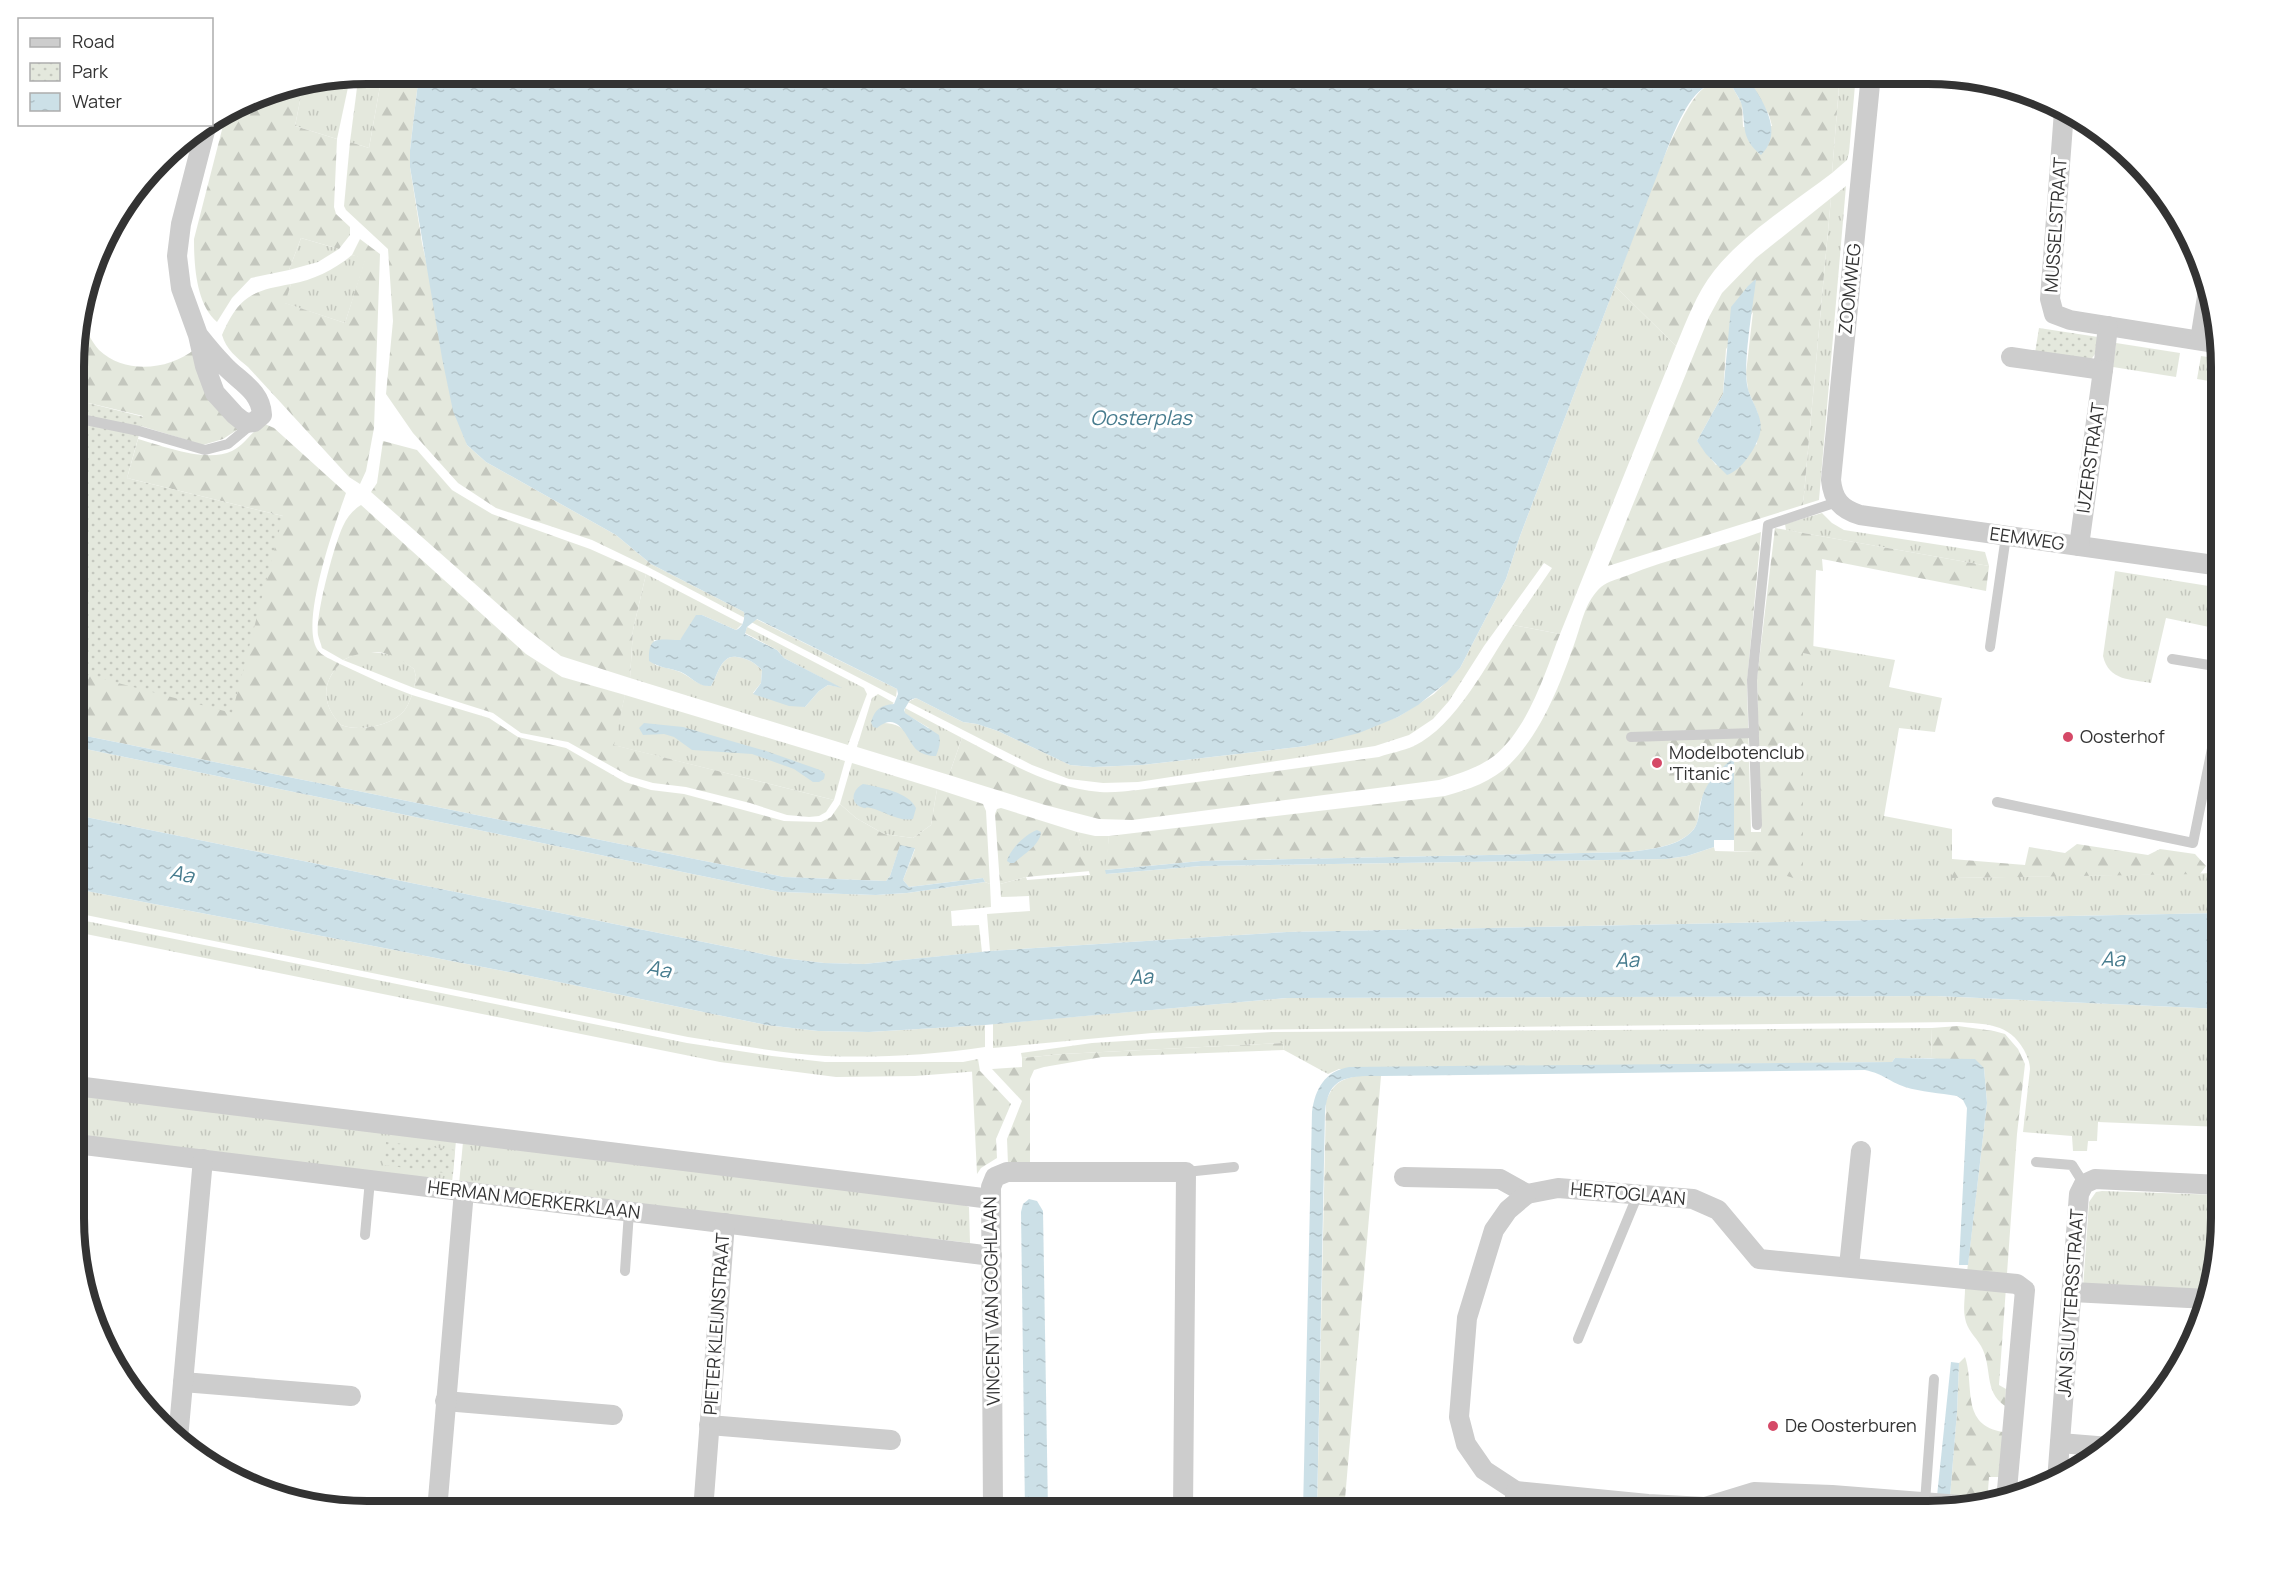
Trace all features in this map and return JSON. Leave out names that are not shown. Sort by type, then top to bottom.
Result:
[{"type":"street","name":"ZOOMWEG","points":[[1837,502],[1832,492],[1831,480],[1870,84]]},
{"type":"street","name":"MUSSELSTRAAT","points":[[2063,119],[2050,299],[2054,314],[2070,320],[2210,342]]},
{"type":"street","points":[[198,335],[224,365],[256,393],[262,415],[254,422],[245,423],[215,393],[181,288],[177,256],[181,224],[203,137]]},
{"type":"street","points":[[2200,340],[2205,309]]},
{"type":"street","name":"IJZERSTRAAT","points":[[2079,546],[2108,326]]},
{"type":"street","points":[[2011,357],[2103,370]]},
{"type":"street","name":"EEMWEG","points":[[1837,502],[1848,512],[1860,515],[2211,565]]},
{"type":"street","points":[[84,1087],[991,1199]]},
{"type":"street","name":"HERMAN MOERKERKLAAN","points":[[84,1145],[992,1256]]},
{"type":"street","points":[[1849,1266],[1860,1151]]},
{"type":"street","points":[[179,1429],[202,1159]]},
{"type":"street","name":"VINCENT VAN GOGHLAAN","points":[[993,1501],[991,1187],[995,1177],[1007,1172],[1186,1172]]},
{"type":"street","points":[[1183,1501],[1186,1172]]},
{"type":"street","points":[[1404,1177],[1500,1179],[1527,1194],[1508,1210],[1494,1230],[1467,1318],[1459,1417],[1466,1444],[1484,1470],[1516,1491],[1594,1501]]},
{"type":"street","points":[[2084,1184],[2095,1179],[2211,1185]]},
{"type":"street","name":"JAN SLUYTERSSTRAAT","points":[[2058,1469],[2079,1194],[2084,1184]]},
{"type":"street","name":"HERTOGLAAN","points":[[1527,1194],[1558,1188],[1693,1199],[1718,1210],[1759,1259],[2017,1284],[2025,1290],[2007,1489]]},
{"type":"street","points":[[438,1501],[464,1191]]},
{"type":"street","name":"PIETER KLEIJNSTRAAT","points":[[704,1501],[725,1223]]},
{"type":"street","points":[[2072,1292],[2199,1299]]},
{"type":"street","points":[[183,1382],[351,1396]]},
{"type":"street","points":[[446,1401],[613,1415]]},
{"type":"street","name":"PIETER KLEIJNSTRAAT","points":[[709,1425],[891,1440]]},
{"type":"street","points":[[2060,1443],[2095,1446]]},
{"type":"street","points":[[1514,1501],[1516,1491]]},
{"type":"street","points":[[1725,1501],[1754,1492],[1908,1501]]},
{"type":"lane","points":[[84,420],[140,431],[205,450],[228,444],[254,422]]},
{"type":"lane","points":[[1757,825],[1752,680],[1768,525],[1837,502]]},
{"type":"lane","points":[[1990,647],[2006,536]]},
{"type":"lane","points":[[2172,659],[2211,665]]},
{"type":"lane","points":[[1631,737],[1754,733]]},
{"type":"lane","points":[[1997,802],[2193,843],[2211,754]]},
{"type":"lane","name":"JAN SLUYTERSSTRAAT","points":[[2036,1162],[2072,1165],[2084,1184]]},
{"type":"lane","name":"VINCENT VAN GOGHLAAN","points":[[1186,1172],[1234,1167]]},
{"type":"lane","points":[[364,1235],[370,1180]]},
{"type":"lane","points":[[1578,1339],[1638,1194]]},
{"type":"lane","points":[[625,1270],[629,1212]]},
{"type":"lane","points":[[1925,1501],[1934,1379]]},
{"type":"green space","points":[[373,84],[418,84],[410,167],[422,243],[467,445],[486,462],[616,535],[651,564],[648,567],[592,540],[496,508],[458,483],[413,433],[386,394],[393,321],[388,249],[344,206],[350,142],[369,148],[380,86]]},
{"type":"green space","points":[[1713,84],[1733,88],[1742,104],[1743,127],[1772,126],[1769,115],[1751,84],[1839,84],[1832,173],[1754,231],[1726,257],[1702,289],[1676,346],[1615,286],[1655,178],[1682,118],[1695,97],[1707,86]]},
{"type":"green space","points":[[1839,84],[1855,84],[1849,153],[1847,160],[1832,173]]},
{"type":"green space","points":[[349,85],[337,139],[295,126],[302,92]]},
{"type":"green space","points":[[357,85],[380,86],[369,148],[350,142]]},
{"type":"green space","points":[[302,92],[295,126],[337,139],[334,207],[336,214],[350,227],[350,235],[339,249],[301,238],[289,270],[251,278],[232,298],[217,322],[200,295],[194,239],[224,124],[276,99]]},
{"type":"green space","points":[[1846,186],[1819,500],[1803,505],[1831,198]]},
{"type":"green space","points":[[1831,198],[1803,505],[1608,566],[1709,317],[1722,293],[1756,258]],"holes":[[[1753,312],[1746,373],[1748,390],[1758,414],[1757,444],[1716,465],[1697,441],[1723,394],[1726,349]]]},
{"type":"green space","points":[[301,238],[339,249],[318,262],[289,270]]},
{"type":"green space","points":[[360,239],[380,254],[374,428],[366,471],[360,484],[349,477],[248,367],[232,353],[222,335],[234,312],[248,298],[266,289],[291,284],[285,303],[345,323],[365,259],[352,255]]},
{"type":"green space","points":[[352,255],[366,258],[345,323],[284,303],[291,284],[323,274]]},
{"type":"green space","points":[[1615,286],[1676,346],[1560,634],[1513,625],[1552,568],[1544,563],[1484,646],[1449,701],[1433,719],[1409,735],[1375,746],[1138,782],[1103,783],[1069,779],[1032,765],[908,702],[916,698],[963,722],[998,731],[1070,765],[1093,767],[1142,765],[1306,746],[1398,717],[1434,694],[1460,668],[1506,579],[1520,536]]},
{"type":"green space","points":[[2039,328],[2098,337],[2095,354],[2090,361],[2035,353]]},
{"type":"green space","points":[[86,329],[99,350],[110,358],[134,366],[147,367],[173,362],[195,349],[240,428],[223,439],[203,445],[141,426],[143,416],[84,402]]},
{"type":"green space","points":[[2116,343],[2180,353],[2176,377],[2113,367]]},
{"type":"green space","points":[[2201,356],[2210,357],[2211,381],[2197,379]]},
{"type":"green space","points":[[84,402],[144,417],[127,478],[283,516],[232,713],[84,674]]},
{"type":"green space","points":[[265,424],[274,428],[346,493],[321,572],[313,617],[313,636],[317,649],[324,656],[340,664],[329,679],[326,695],[330,710],[341,725],[365,728],[390,721],[404,710],[412,695],[489,718],[518,737],[566,748],[625,782],[651,790],[684,794],[784,821],[821,822],[831,817],[840,804],[856,818],[884,834],[913,838],[931,825],[937,789],[983,804],[986,811],[990,884],[983,878],[909,887],[903,880],[915,849],[900,846],[890,876],[886,881],[784,877],[84,736],[84,666],[283,516],[127,478],[138,439],[185,452],[210,455],[232,451]]},
{"type":"green space","points":[[383,441],[417,450],[452,490],[492,514],[590,549],[646,574],[633,630],[630,678],[561,656],[524,627],[371,492],[377,483]]},
{"type":"green space","points":[[361,505],[526,654],[562,677],[625,695],[614,745],[834,800],[826,812],[819,816],[787,815],[686,787],[653,783],[629,776],[568,742],[521,733],[493,713],[414,688],[416,677],[414,669],[388,654],[363,653],[343,660],[322,648],[318,635],[319,613],[330,564],[339,535],[348,517]]},
{"type":"green space","points":[[1822,513],[1844,530],[1985,552],[1989,566],[1786,530],[1785,524]]},
{"type":"green space","points":[[1775,528],[1989,566],[1986,591],[1822,559],[1823,571],[1816,570],[1813,655],[1803,653],[1803,881],[1764,869],[1756,852],[1734,851],[1734,759],[1719,771],[1708,786],[1700,803],[1693,831],[1674,843],[1652,849],[1630,852],[1201,861],[1105,870],[1109,836],[1445,796],[1488,780],[1510,764],[1532,737],[1550,705],[1564,672],[1588,605],[1601,587],[1613,580],[1659,564],[1761,532],[1747,682],[1751,832],[1761,832],[1757,678]]},
{"type":"green space","points":[[651,564],[744,612],[745,618],[648,567]]},
{"type":"green space","points":[[2115,571],[2211,586],[2211,627],[2166,618],[2151,683],[2115,674],[2106,664],[2103,656]]},
{"type":"green space","points":[[646,574],[742,624],[736,630],[702,615],[680,640],[654,640],[655,665],[677,671],[700,684],[711,686],[727,659],[737,657],[745,659],[762,670],[761,683],[753,693],[805,707],[819,691],[828,685],[839,687],[784,658],[777,650],[745,633],[747,627],[864,688],[867,694],[848,745],[630,678],[633,630]]},
{"type":"green space","points":[[756,619],[897,689],[896,697],[751,622]]},
{"type":"green space","points":[[1513,625],[1560,634],[1534,700],[1517,731],[1494,756],[1475,767],[1439,780],[1132,820],[1099,819],[949,775],[962,738],[1046,779],[1082,789],[1105,792],[1138,790],[1379,757],[1414,746],[1444,724],[1470,692]]},
{"type":"green space","points":[[1813,646],[1895,660],[1889,687],[1942,698],[1935,732],[1899,728],[1884,816],[1952,829],[1952,878],[2211,873],[2211,913],[1287,932],[990,951],[987,914],[1030,911],[1029,896],[1001,897],[1000,884],[1026,877],[1027,880],[1090,875],[1077,832],[1109,836],[1106,874],[1201,866],[1666,859],[1687,856],[1714,847],[1715,851],[1756,852],[1802,881],[1803,653],[1813,654]]},
{"type":"green space","points":[[363,651],[396,655],[414,669],[416,677],[414,688],[343,660]]},
{"type":"green space","points":[[340,664],[412,695],[408,704],[397,717],[382,724],[365,728],[341,725],[330,710],[326,695],[329,679]]},
{"type":"green space","points":[[878,694],[894,703],[883,723],[900,727],[911,740],[929,728],[904,713],[905,708],[962,738],[949,775],[857,747],[872,698]]},
{"type":"green space","points":[[625,695],[845,761],[834,800],[613,745]]},
{"type":"green space","points":[[84,749],[780,892],[876,895],[985,882],[990,884],[991,907],[951,911],[952,926],[979,925],[982,952],[864,964],[824,963],[782,958],[84,817]]},
{"type":"green space","points":[[852,763],[937,789],[931,825],[913,838],[884,834],[856,818],[840,804]]},
{"type":"green space","points":[[1001,808],[1077,832],[1090,871],[1026,877],[1000,884],[995,814],[997,809]]},
{"type":"green space","points":[[2077,844],[2148,855],[2160,849],[2195,854],[2206,866],[2200,874],[1952,878],[1952,859],[2025,865],[2029,847],[2065,853]]},
{"type":"green space","points":[[84,891],[525,975],[766,1025],[818,1031],[869,1032],[985,1025],[985,1047],[865,1057],[773,1051],[688,1037],[84,915]]},
{"type":"green space","points":[[84,921],[687,1043],[825,1062],[963,1062],[978,1059],[980,1071],[915,1076],[836,1077],[720,1062],[84,934]]},
{"type":"green space","points":[[1936,996],[2211,1009],[2211,1127],[2098,1122],[2097,1141],[2088,1141],[2087,1151],[2073,1151],[2072,1136],[2023,1132],[2030,1069],[2024,1050],[2018,1041],[2004,1030],[1987,1025],[1957,1022],[1215,1030],[1152,1033],[993,1048],[993,1024],[1287,998]]},
{"type":"green space","points":[[1958,1026],[2005,1034],[2018,1049],[2025,1064],[2017,1134],[1999,1385],[2006,1389],[2005,1406],[1994,1393],[1985,1354],[1967,1326],[1964,1311],[1987,1103],[1984,1068],[1931,1058],[1932,1028]]},
{"type":"green space","points":[[1932,1028],[1931,1058],[1895,1058],[1892,1062],[1339,1069],[1328,1074],[1284,1050],[1283,1043],[1022,1058],[1021,1053],[1092,1043],[1272,1032]]},
{"type":"green space","points":[[1283,1043],[1284,1050],[1102,1057],[1034,1070],[1030,1079],[1030,1162],[1008,1164],[1007,1139],[1022,1101],[992,1069],[1022,1067],[1022,1058],[1063,1054]]},
{"type":"green space","points":[[972,1071],[980,1071],[1011,1104],[996,1139],[997,1158],[981,1168],[977,1174]]},
{"type":"green space","points":[[1358,1076],[1381,1076],[1345,1501],[1317,1501],[1326,1101],[1331,1090],[1346,1079]]},
{"type":"green space","points":[[84,1096],[456,1141],[452,1183],[84,1137]]},
{"type":"green space","points":[[386,1142],[455,1150],[453,1174],[383,1165]]},
{"type":"green space","points":[[463,1142],[961,1204],[969,1207],[970,1243],[459,1184]]},
{"type":"green space","points":[[2096,1192],[2211,1195],[2209,1255],[2201,1293],[2083,1288],[2089,1202]]},
{"type":"green space","points":[[1965,1357],[1972,1403],[1980,1421],[1989,1428],[2003,1432],[2001,1477],[1989,1477],[1988,1495],[1950,1500],[1957,1412],[1959,1363]]},
{"type":"water","name":"Oosterplas","points":[[418,84],[1713,84],[1695,95],[1678,124],[1520,536],[1506,579],[1460,668],[1447,682],[1418,705],[1398,717],[1359,733],[1306,746],[1142,765],[1093,767],[1070,765],[998,731],[963,722],[916,698],[910,700],[904,710],[905,713],[939,735],[940,738],[936,756],[923,754],[917,750],[897,724],[885,723],[877,728],[873,727],[871,722],[874,714],[882,707],[894,704],[898,694],[897,689],[757,619],[747,627],[745,634],[777,650],[784,658],[842,688],[828,685],[819,691],[805,707],[789,706],[753,694],[761,683],[762,670],[745,659],[732,657],[727,659],[711,686],[702,685],[681,672],[649,661],[650,646],[653,642],[680,640],[696,615],[702,615],[736,630],[743,622],[744,612],[651,564],[616,535],[486,462],[467,445],[453,411],[442,358],[410,167]]},
{"type":"water","name":"Oosterplas","points":[[1713,84],[1751,84],[1757,93],[1771,124],[1768,145],[1761,155],[1747,138],[1740,99],[1733,88]]},
{"type":"water","points":[[1756,279],[1746,379],[1761,427],[1756,445],[1748,458],[1738,469],[1727,475],[1706,454],[1697,441],[1723,394],[1731,307]]},
{"type":"water","points":[[644,723],[683,727],[766,751],[820,770],[825,774],[824,779],[813,782],[794,769],[752,754],[692,750],[674,737],[664,734],[643,735],[639,728]]},
{"type":"water","points":[[84,736],[784,877],[886,881],[890,876],[900,845],[915,848],[903,880],[909,887],[983,878],[985,882],[876,895],[780,892],[84,749]]},
{"type":"water","points":[[1734,758],[1734,840],[1714,840],[1714,847],[1687,856],[1666,859],[1201,866],[1106,874],[1105,870],[1201,861],[1630,852],[1652,849],[1675,843],[1692,832],[1697,824],[1705,789],[1718,772]]},
{"type":"water","points":[[863,784],[893,791],[907,798],[916,808],[913,819],[897,818],[876,809],[857,805],[854,799],[855,792]]},
{"type":"water","name":"Aa","points":[[84,817],[782,958],[824,963],[864,964],[990,951],[1287,932],[2211,913],[2211,1009],[1936,996],[1287,998],[985,1025],[869,1032],[818,1031],[766,1025],[525,975],[84,891]]},
{"type":"water","points":[[1037,830],[1041,832],[1035,845],[1014,863],[1007,861],[1019,842]]},
{"type":"water","points":[[1895,1058],[1975,1059],[1984,1068],[1987,1103],[1968,1265],[1959,1265],[1967,1108],[1963,1100],[1957,1096],[1905,1087],[1865,1070],[1360,1076],[1342,1080],[1336,1084],[1327,1100],[1325,1112],[1317,1501],[1303,1501],[1312,1112],[1319,1089],[1334,1072],[1349,1067],[1892,1062]]},
{"type":"water","points":[[1029,1199],[1037,1201],[1043,1211],[1048,1501],[1025,1501],[1021,1212],[1023,1204]]},
{"type":"water","points":[[1951,1362],[1959,1363],[1950,1497],[1937,1496]]},
{"type":"place","name":"Oosterhof","points":[[2068,737]]},
{"type":"place","name":"Modelbotenclub 'Titanic'","points":[[1657,763]]},
{"type":"place","name":"De Oosterburen","points":[[1773,1426]]}]
